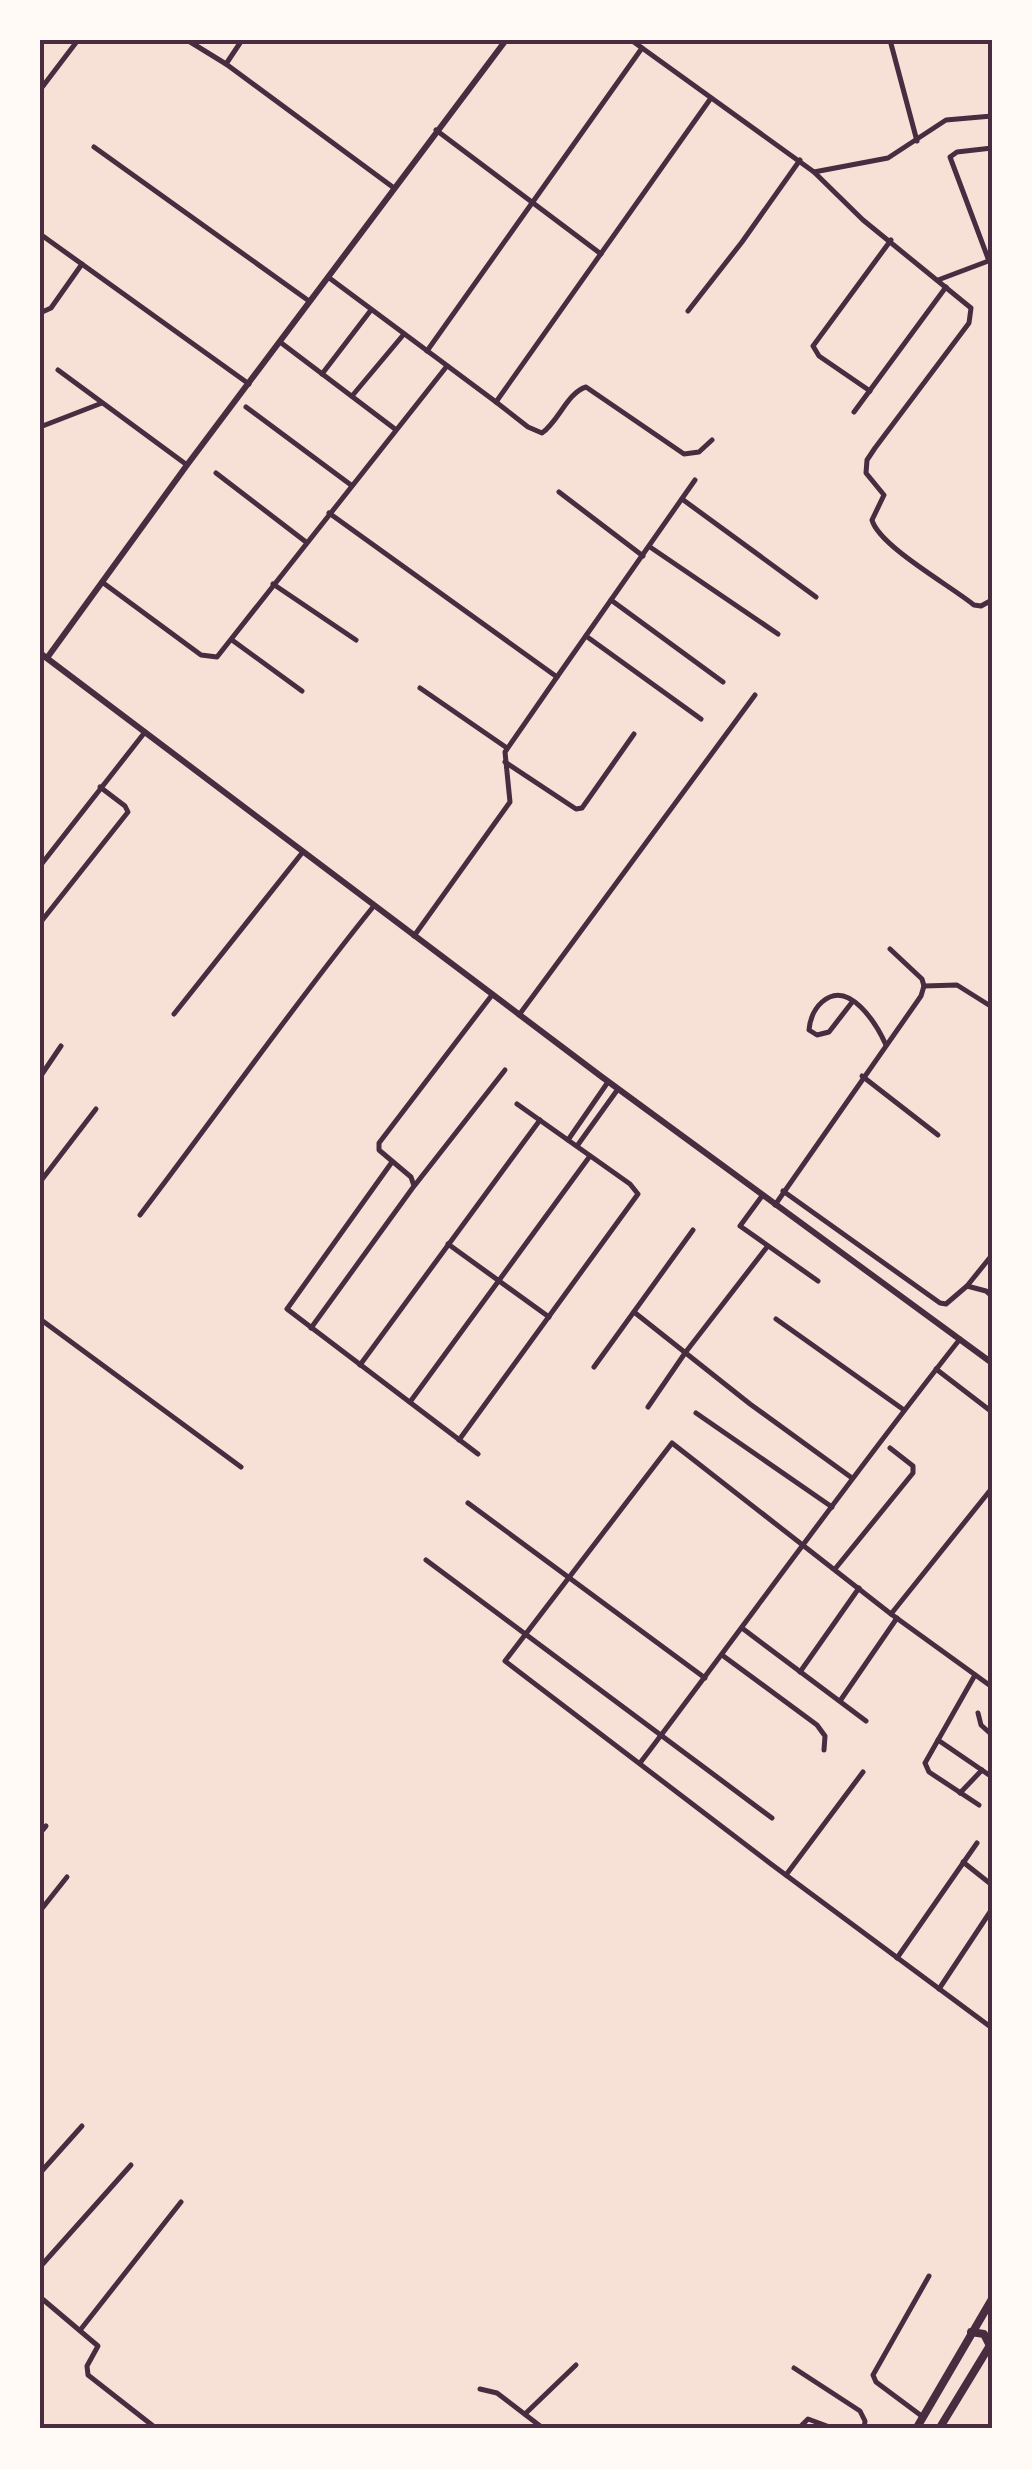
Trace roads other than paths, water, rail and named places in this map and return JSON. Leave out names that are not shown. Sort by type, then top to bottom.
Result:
[{"type":"highway","points":[[916,2429],[992,2299]]},
{"type":"highway","points":[[984,2311],[992,2318]]},
{"type":"highway","points":[[939,2429],[991,2344],[984,2334],[971,2332]]},
{"type":"main road","points":[[506,40],[43,656],[608,1082],[992,1363]]},
{"type":"street","points":[[40,90],[78,40]]},
{"type":"street","points":[[186,40],[216,62],[226,64],[394,188]]},
{"type":"street","points":[[226,64],[242,40]]},
{"type":"street","points":[[630,40],[800,160],[849,207],[971,308],[972,317],[867,460],[867,476],[884,494],[872,525],[904,555],[974,605],[992,600]]},
{"type":"street","points":[[890,40],[917,141]]},
{"type":"street","points":[[427,351],[642,48]]},
{"type":"street","points":[[496,402],[711,98]]},
{"type":"street","points":[[814,172],[888,158],[946,120],[992,116]]},
{"type":"street","points":[[436,130],[601,254]]},
{"type":"street","points":[[94,147],[309,301]]},
{"type":"street","points":[[938,280],[991,260],[950,157],[956,152],[992,148]]},
{"type":"street","points":[[688,311],[800,160]]},
{"type":"street","points":[[40,234],[248,384]]},
{"type":"street","points":[[870,391],[820,356],[813,346],[891,240]]},
{"type":"street","points":[[40,312],[51,308],[82,264]]},
{"type":"street","points":[[328,277],[528,427],[542,433],[577,390],[586,387],[684,454],[699,452],[712,440]]},
{"type":"street","points":[[854,412],[946,286]]},
{"type":"street","points":[[322,374],[372,310]]},
{"type":"street","points":[[352,396],[404,334]]},
{"type":"street","points":[[280,342],[395,429]]},
{"type":"street","points":[[102,582],[201,655],[216,657],[447,366]]},
{"type":"street","points":[[58,370],[187,465]]},
{"type":"street","points":[[40,427],[103,403]]},
{"type":"street","points":[[246,407],[350,485]]},
{"type":"street","points":[[216,473],[306,542]]},
{"type":"street","points":[[414,936],[510,802],[504,762],[507,748],[695,480]]},
{"type":"street","points":[[559,492],[643,556]]},
{"type":"street","points":[[682,498],[816,598]]},
{"type":"street","points":[[329,513],[557,677]]},
{"type":"street","points":[[650,547],[778,634]]},
{"type":"street","points":[[273,584],[356,640]]},
{"type":"street","points":[[611,600],[723,682]]},
{"type":"street","points":[[586,636],[701,719]]},
{"type":"street","points":[[231,639],[302,692]]},
{"type":"street","points":[[40,667],[43,656]]},
{"type":"street","points":[[420,688],[507,748]]},
{"type":"street","points":[[518,1014],[755,696]]},
{"type":"street","points":[[40,866],[145,732]]},
{"type":"street","points":[[504,762],[572,808],[582,808],[634,734]]},
{"type":"street","points":[[40,923],[128,812],[100,787]]},
{"type":"street","points":[[174,1014],[302,853]]},
{"type":"street","points":[[140,1215],[293,1007],[373,906]]},
{"type":"street","points":[[890,949],[924,986],[957,985],[992,1007]]},
{"type":"street","points":[[775,1205],[921,996],[924,986]]},
{"type":"street","points":[[414,1186],[411,1178],[380,1150],[380,1143],[492,995]]},
{"type":"street","points":[[852,1001],[829,1032],[818,1036],[810,1030],[810,1018],[830,997],[842,997],[852,1001],[870,1016],[886,1045]]},
{"type":"street","points":[[40,1077],[61,1046]]},
{"type":"street","points":[[310,1328],[505,1070]]},
{"type":"street","points":[[862,1076],[938,1134]]},
{"type":"street","points":[[568,1140],[608,1082]]},
{"type":"street","points":[[577,1146],[618,1088]]},
{"type":"street","points":[[460,1440],[638,1194],[518,1104]]},
{"type":"street","points":[[40,1182],[96,1108]]},
{"type":"street","points":[[360,1365],[540,1120]]},
{"type":"street","points":[[410,1402],[590,1156]]},
{"type":"street","points":[[392,1162],[288,1304],[288,1312],[478,1454]]},
{"type":"street","points":[[783,1191],[940,1303],[946,1304],[967,1286],[992,1254]]},
{"type":"street","points":[[762,1196],[740,1226],[818,1282]]},
{"type":"street","points":[[594,1366],[693,1230]]},
{"type":"street","points":[[448,1244],[549,1317]]},
{"type":"street","points":[[648,1407],[767,1247]]},
{"type":"street","points":[[967,1286],[986,1290],[992,1296]]},
{"type":"street","points":[[634,1312],[852,1478]]},
{"type":"street","points":[[776,1318],[904,1410]]},
{"type":"street","points":[[40,1320],[241,1467]]},
{"type":"street","points":[[640,1764],[802,1542],[960,1339]]},
{"type":"street","points":[[936,1370],[992,1412]]},
{"type":"street","points":[[696,1413],[832,1507]]},
{"type":"street","points":[[992,1687],[672,1444],[506,1663],[992,2028]]},
{"type":"street","points":[[835,1569],[913,1472],[913,1466],[890,1448]]},
{"type":"street","points":[[840,1702],[894,1616],[992,1488]]},
{"type":"street","points":[[468,1504],[704,1678]]},
{"type":"street","points":[[426,1560],[772,1818]]},
{"type":"street","points":[[800,1672],[859,1588]]},
{"type":"street","points":[[742,1628],[866,1721]]},
{"type":"street","points":[[722,1655],[818,1725],[825,1736],[824,1750]]},
{"type":"street","points":[[974,1675],[926,1758],[926,1768],[979,1806]]},
{"type":"street","points":[[978,1713],[992,1735]]},
{"type":"street","points":[[938,1740],[992,1777]]},
{"type":"street","points":[[960,1793],[982,1770]]},
{"type":"street","points":[[786,1876],[863,1772]]},
{"type":"street","points":[[40,1833],[46,1826]]},
{"type":"street","points":[[897,1958],[976,1844]]},
{"type":"street","points":[[963,1862],[992,1886]]},
{"type":"street","points":[[40,1911],[67,1877]]},
{"type":"street","points":[[939,1989],[992,1910]]},
{"type":"street","points":[[40,2173],[82,2126]]},
{"type":"street","points":[[40,2267],[131,2166]]},
{"type":"street","points":[[81,2329],[182,2202]]},
{"type":"street","points":[[923,2417],[876,2382],[873,2375],[929,2276]]},
{"type":"street","points":[[40,2297],[98,2346],[88,2375],[157,2429]]},
{"type":"street","points":[[524,2414],[576,2365]]},
{"type":"street","points":[[794,2368],[860,2411],[864,2429]]},
{"type":"street","points":[[480,2388],[497,2393],[544,2429]]},
{"type":"street","points":[[798,2429],[808,2419],[835,2429]]}]
